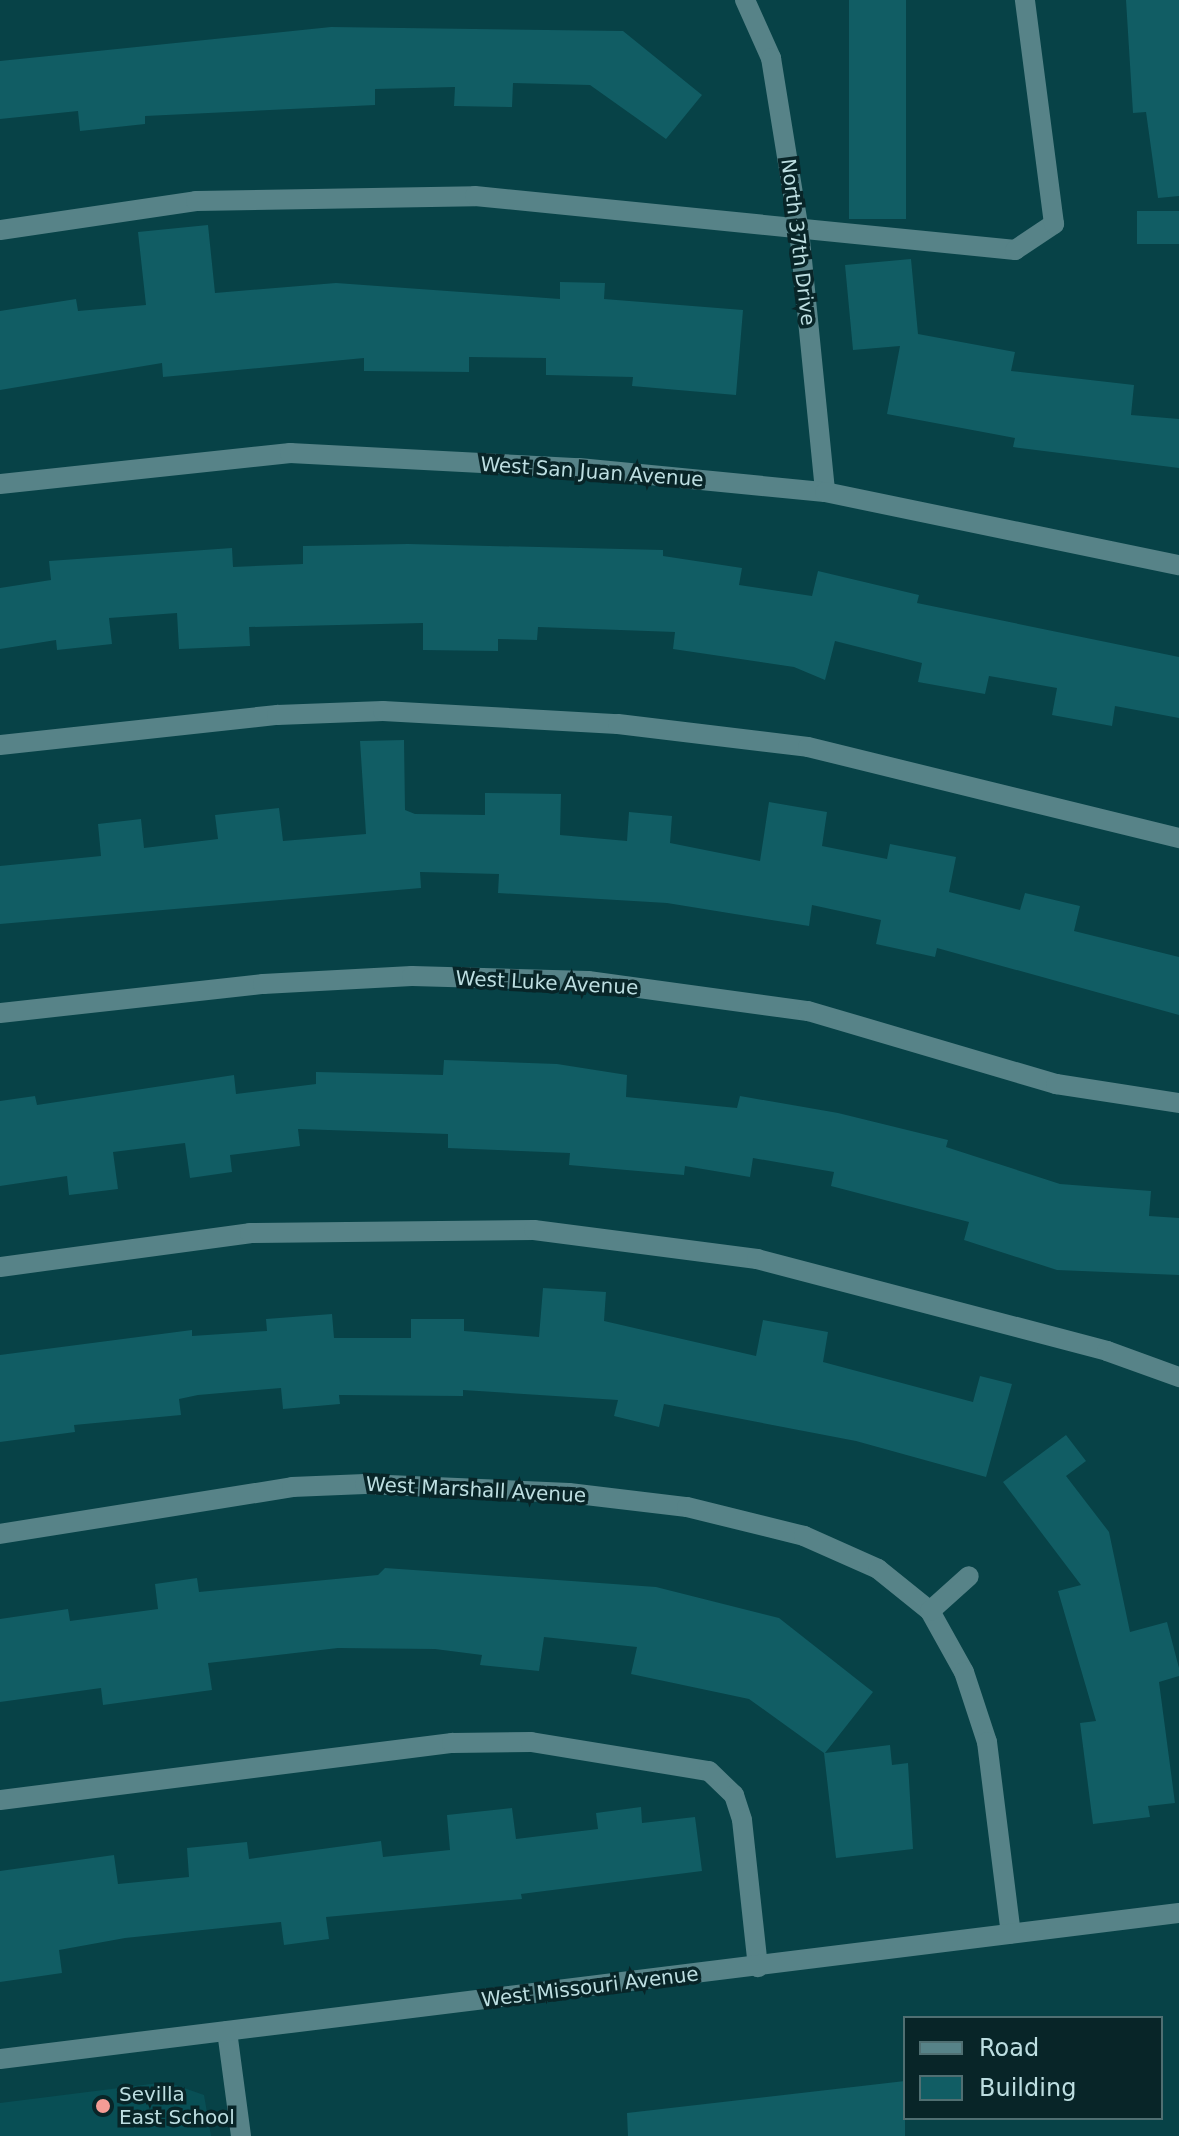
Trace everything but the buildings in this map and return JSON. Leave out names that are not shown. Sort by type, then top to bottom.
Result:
[{"type":"street","name":"North 37th Drive","points":[[745,0],[771,58],[799,230],[825,492]]},
{"type":"street","points":[[0,230],[196,201],[475,196],[1015,250],[1054,224],[1025,0]]},
{"type":"street","name":"West San Juan Avenue","points":[[0,484],[290,453],[825,492],[1179,565]]},
{"type":"street","points":[[0,745],[277,715],[383,711],[618,724],[808,747],[1179,838]]},
{"type":"street","name":"West Luke Avenue","points":[[0,1013],[263,984],[412,976],[588,981],[808,1011],[1056,1084],[1179,1103]]},
{"type":"street","points":[[0,1267],[250,1233],[534,1230],[757,1259],[1107,1351],[1179,1377]]},
{"type":"street","name":"West Marshall Avenue","points":[[0,1534],[292,1487],[569,1493],[687,1507],[804,1536],[878,1569],[930,1611],[964,1672],[987,1742],[1011,1934]]},
{"type":"street","points":[[930,1611],[969,1576]]},
{"type":"street","points":[[0,1800],[452,1743],[531,1742],[709,1771],[734,1795],[742,1820],[758,1967]]},
{"type":"street","name":"West Missouri Avenue","points":[[0,2059],[1179,1913]]},
{"type":"street","points":[[227,2031],[241,2136]]},
{"type":"shaded area","name":"Sevilla East School","points":[[167,2082],[204,2095],[211,2136],[0,2136],[0,2103]]},
{"type":"place","name":"Sevilla East School","points":[[103,2106]]}]
